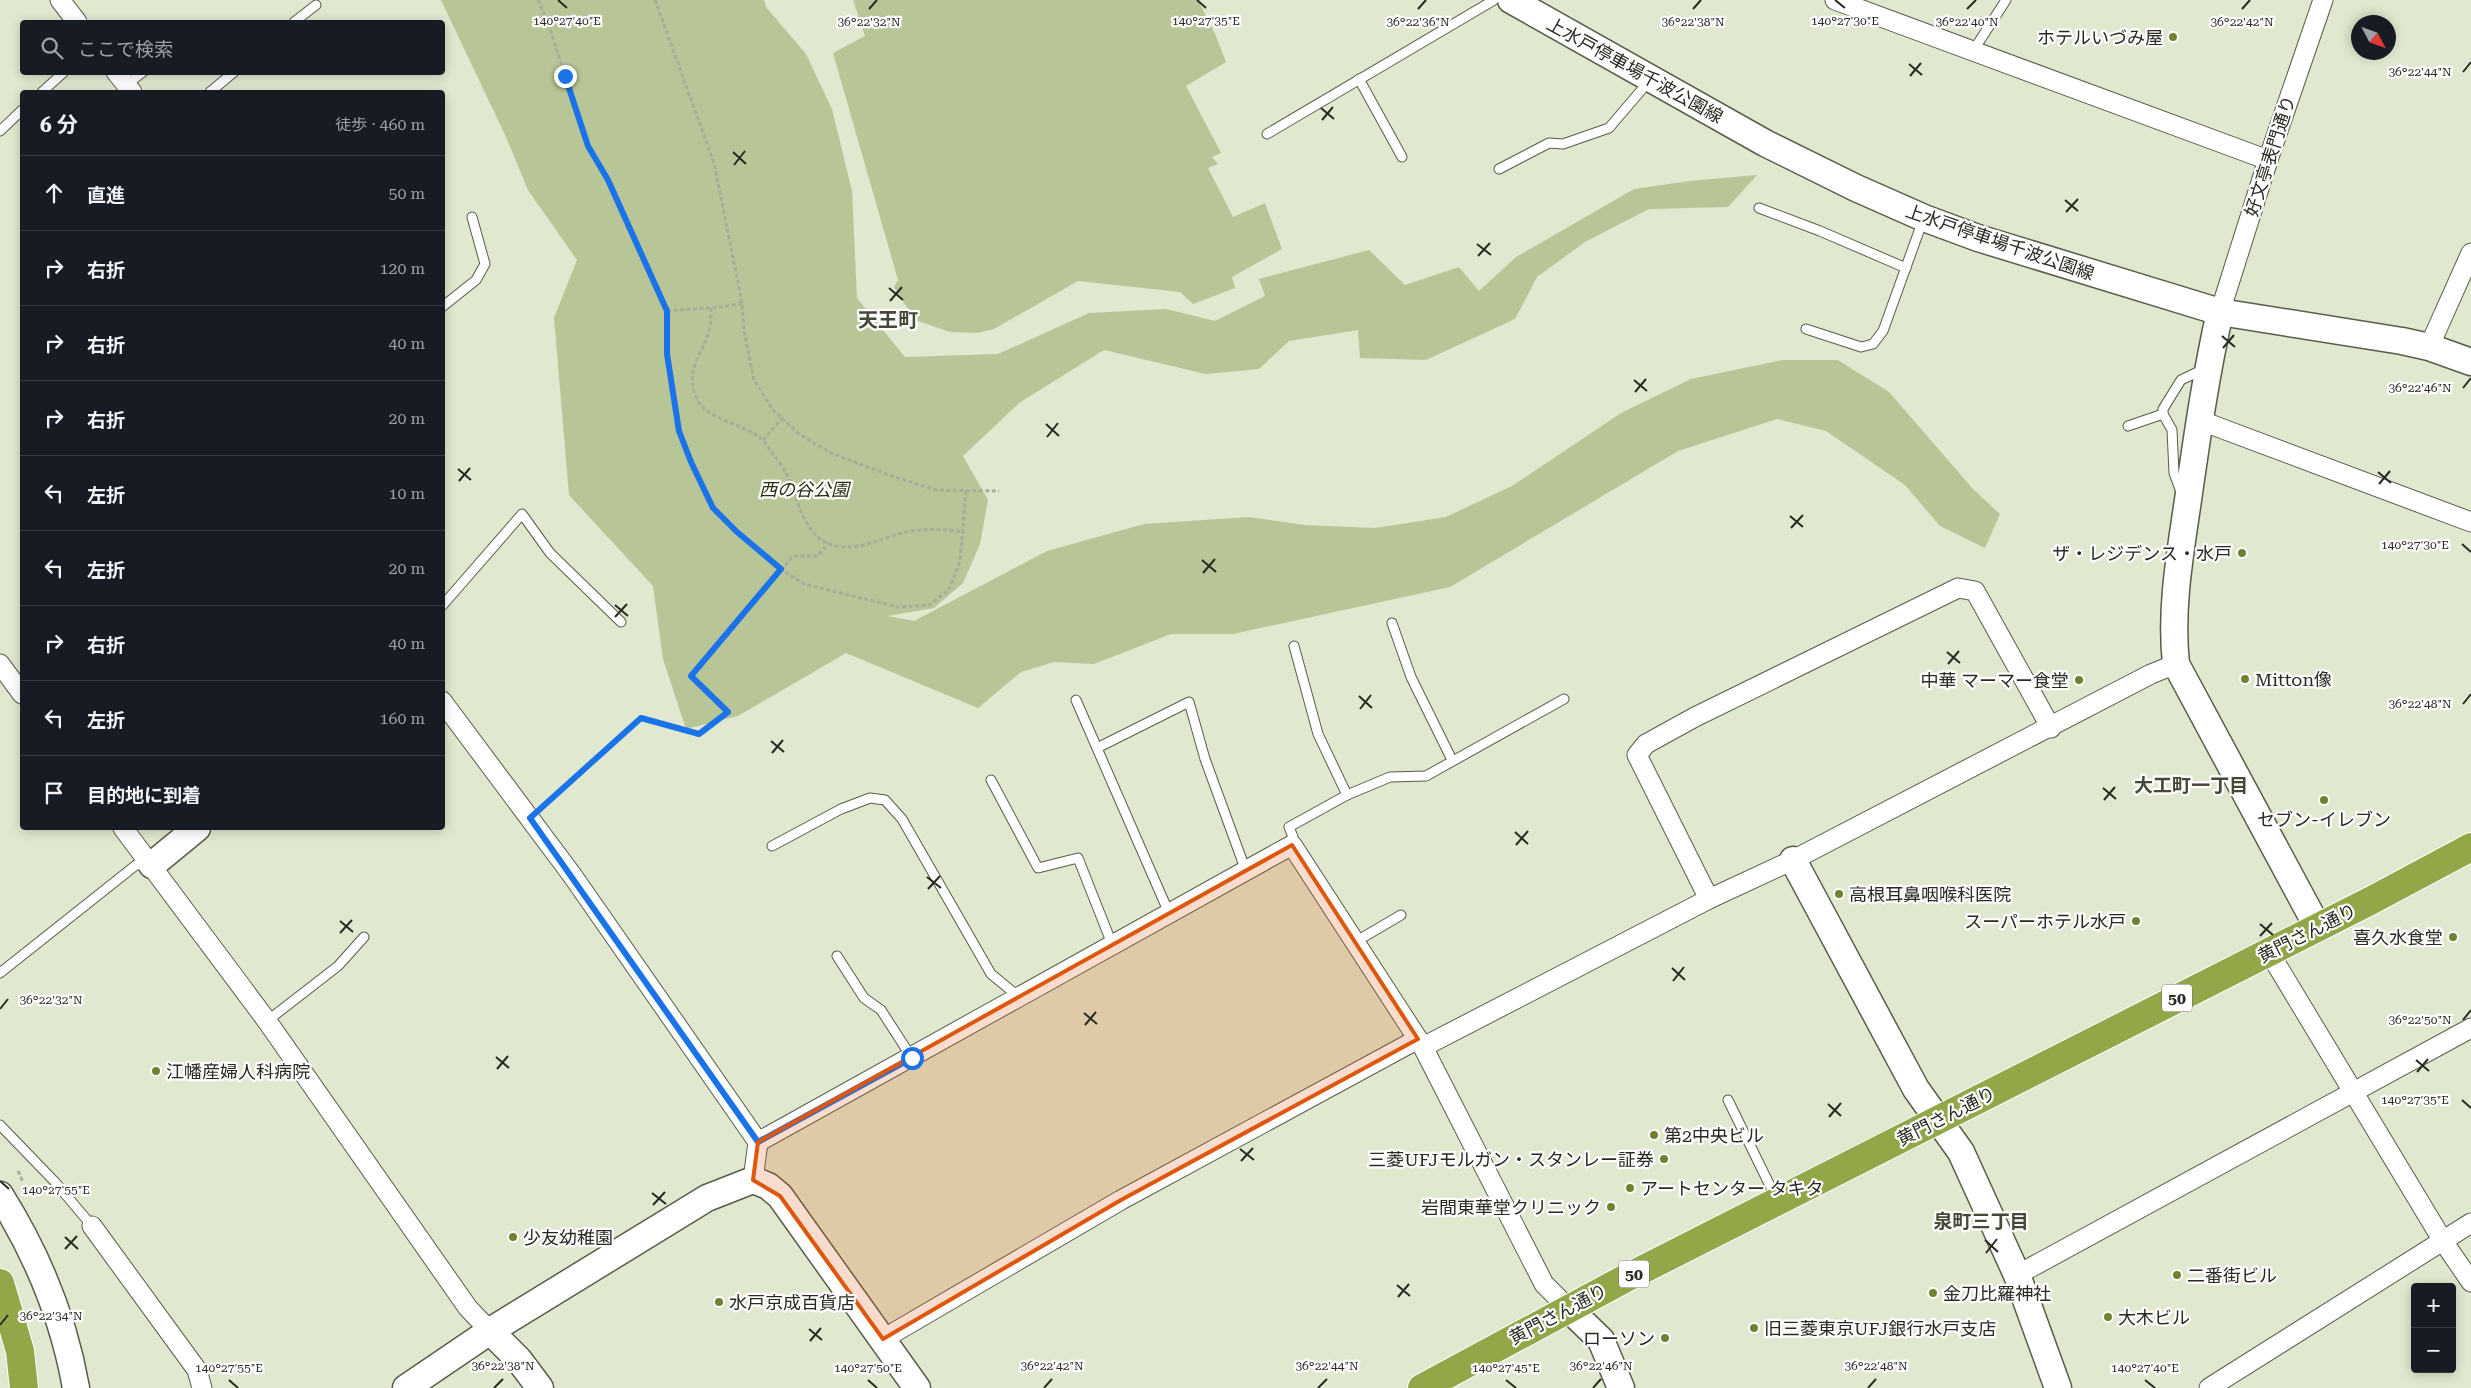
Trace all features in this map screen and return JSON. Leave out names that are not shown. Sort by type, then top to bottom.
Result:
[{"type":"highway","name":"黄門さん通り","points":[[1422,1388],[1569,1309],[1778,1201],[2318,928],[2471,847]]},
{"type":"highway","points":[[0,1283],[20,1351],[24,1388]]},
{"type":"street","points":[[60,0],[75,20]]},
{"type":"street","points":[[1834,0],[1860,4],[1973,51],[2268,160]]},
{"type":"street","name":"好文亭表門通り","points":[[2220,312],[2268,160],[2323,0]]},
{"type":"street","name":"上水戸停車場千波公園線","points":[[1523,2],[1651,79],[1765,143],[1856,188],[1924,218],[1978,238],[2220,312],[2429,347],[2471,362]]},
{"type":"street","points":[[2429,347],[2471,253]]},
{"type":"street","points":[[2220,312],[2199,420],[2175,597],[2173,631],[2176,664],[2318,928]]},
{"type":"street","points":[[2199,420],[2471,522]]},
{"type":"street","points":[[1709,900],[1637,755],[1646,744],[1696,717],[1958,588],[1975,591],[2051,728]]},
{"type":"street","points":[[0,664],[20,691]]},
{"type":"street","points":[[883,1339],[1121,1200],[1421,1043],[1793,860],[2051,728],[2150,674],[2176,664]]},
{"type":"street","points":[[445,705],[530,818],[758,1142],[753,1180]]},
{"type":"street","points":[[125,830],[267,1021],[468,1308],[519,1360],[540,1388]]},
{"type":"street","points":[[152,865],[195,830]]},
{"type":"street","points":[[758,1142],[1292,845],[1421,1043],[1544,1284],[1601,1340],[1621,1388]]},
{"type":"street","points":[[1793,860],[1916,1089],[1960,1152],[2017,1275],[2058,1388]]},
{"type":"street","points":[[2269,952],[2443,1241],[2471,1282]]},
{"type":"street","points":[[2017,1275],[2471,1028]]},
{"type":"street","points":[[406,1388],[490,1331],[707,1198],[753,1180],[768,1186],[780,1196],[917,1388]]},
{"type":"street","points":[[0,1195],[21,1228],[50,1293],[70,1356],[76,1388]]},
{"type":"street","points":[[2209,1388],[2471,1223]]},
{"type":"street","points":[[92,1226],[197,1370],[202,1388]]},
{"type":"lane","points":[[1267,134],[1494,0]]},
{"type":"lane","points":[[1973,51],[2006,0]]},
{"type":"lane","points":[[297,20],[316,5]]},
{"type":"lane","points":[[44,90],[61,75]]},
{"type":"lane","points":[[125,83],[138,75]]},
{"type":"lane","points":[[212,90],[230,75]]},
{"type":"lane","points":[[1359,79],[1402,157]]},
{"type":"lane","points":[[1500,169],[1549,142],[1563,144],[1609,128],[1651,79]]},
{"type":"lane","points":[[0,131],[20,112]]},
{"type":"lane","points":[[1759,208],[1820,231],[1906,268]]},
{"type":"lane","points":[[445,305],[476,280],[485,264],[472,217]]},
{"type":"lane","points":[[1806,329],[1861,347],[1873,344],[1884,332],[1924,218]]},
{"type":"lane","points":[[2187,507],[2174,473],[2172,430],[2163,414],[2163,408],[2181,380],[2208,368]]},
{"type":"lane","points":[[2128,426],[2163,414]]},
{"type":"lane","points":[[445,603],[522,514],[550,553],[621,622]]},
{"type":"lane","points":[[1392,623],[1411,677],[1452,760]]},
{"type":"lane","points":[[1294,646],[1318,734],[1347,795]]},
{"type":"lane","points":[[1292,845],[1293,837],[1289,827],[1347,795],[1390,777],[1426,776],[1564,699]]},
{"type":"lane","points":[[1076,700],[1169,913]]},
{"type":"lane","points":[[1097,748],[1189,702],[1205,760],[1246,871]]},
{"type":"lane","points":[[991,780],[1038,868],[1078,858],[1112,944]]},
{"type":"lane","points":[[772,846],[841,809],[870,798],[885,800],[902,819],[991,974],[1018,996]]},
{"type":"lane","points":[[0,973],[136,865],[152,865]]},
{"type":"lane","points":[[1354,942],[1401,915]]},
{"type":"lane","points":[[267,1021],[338,966],[364,937]]},
{"type":"lane","points":[[837,956],[864,998],[880,1010],[912,1058]]},
{"type":"lane","points":[[1728,1100],[1778,1201]]},
{"type":"lane","points":[[0,1125],[55,1182],[92,1226]]},
{"type":"path","points":[[538,0],[548,23],[588,146],[608,180],[667,311],[667,354],[679,431],[691,462],[713,508],[737,532],[781,569],[804,584],[898,608],[929,605],[949,590],[960,561],[966,490]]},
{"type":"path","points":[[655,0],[714,163],[742,303],[744,330],[754,380],[773,410],[799,434],[831,453],[849,460],[936,490],[999,491]]},
{"type":"path","points":[[667,311],[711,308],[742,303]]},
{"type":"path","points":[[711,308],[709,330],[697,358],[691,379],[696,398],[712,414],[739,425],[763,440],[786,473],[796,503],[808,526],[828,543],[838,547],[865,545],[906,532],[942,528],[963,532]]},
{"type":"path","points":[[763,440],[782,418]]},
{"type":"path","points":[[530,818],[641,718],[699,734],[728,712],[691,676],[793,556],[818,556],[828,543]]},
{"type":"highlighted area","points":[[1292,845],[1418,1039],[1121,1200],[883,1339],[780,1196],[753,1180],[758,1142]]},
{"type":"green space","name":"西の谷公園","points":[[441,0],[764,0],[766,7],[806,54],[832,109],[852,191],[857,298],[905,357],[998,354],[1089,313],[1166,309],[1215,321],[1265,296],[1259,279],[1369,250],[1405,285],[1459,267],[1479,291],[1516,257],[1634,189],[1690,181],[1757,175],[1728,207],[1649,209],[1585,242],[1537,277],[1515,319],[1426,360],[1360,358],[1358,330],[1289,341],[1259,369],[1206,374],[1104,350],[1019,403],[963,456],[988,500],[980,544],[963,583],[934,608],[888,616],[914,621],[1047,551],[1144,524],[1249,517],[1304,525],[1375,528],[1446,517],[1512,486],[1621,413],[1691,379],[1783,360],[1838,360],[1889,392],[1973,489],[2000,514],[1985,548],[1940,526],[1905,485],[1826,431],[1777,419],[1678,451],[1450,587],[1233,634],[1171,634],[1094,664],[1054,662],[1021,672],[978,708],[846,653],[738,716],[686,729],[663,659],[653,586],[569,495],[554,318],[577,260],[528,190],[506,137]]},
{"type":"green space","points":[[853,0],[1198,0],[1216,36],[1226,62],[1186,86],[1221,153],[1212,157],[1218,164],[1208,168],[1233,217],[1265,203],[1282,249],[1232,277],[1235,288],[1193,304],[1180,292],[1078,281],[994,329],[978,333],[950,332],[915,320],[894,287],[898,280],[833,53],[865,36]]},
{"type":"place","name":"ホテルいづみ屋","points":[[2173,37]]},
{"type":"place","name":"ザ・レジデンス・水戸","points":[[2242,553]]},
{"type":"place","name":"Mitton像","points":[[2245,679]]},
{"type":"place","name":"中華 マーマー食堂","points":[[2079,680]]},
{"type":"place","name":"セブン-イレブン","points":[[2324,800]]},
{"type":"place","name":"高根耳鼻咽喉科医院","points":[[1839,894]]},
{"type":"place","name":"スーパーホテル水戸","points":[[2136,921]]},
{"type":"place","name":"喜久水食堂","points":[[2453,937]]},
{"type":"place","name":"江幡産婦人科病院","points":[[156,1071]]},
{"type":"place","name":"第2中央ビル","points":[[1654,1135]]},
{"type":"place","name":"三菱UFJモルガン・スタンレー証券","points":[[1664,1159]]},
{"type":"place","name":"アートセンター タキタ","points":[[1630,1188]]},
{"type":"place","name":"岩間東華堂クリニック","points":[[1611,1207]]},
{"type":"place","name":"少友幼稚園","points":[[513,1237]]},
{"type":"place","name":"二番街ビル","points":[[2177,1275]]},
{"type":"place","name":"金刀比羅神社","points":[[1933,1293]]},
{"type":"place","name":"水戸京成百貨店","points":[[719,1302]]},
{"type":"place","name":"大木ビル","points":[[2108,1317]]},
{"type":"place","name":"旧三菱東京UFJ銀行水戸支店","points":[[1754,1328]]},
{"type":"place","name":"ローソン","points":[[1665,1338]]},
{"type":"district","name":"天王町","points":[[888,320]]},
{"type":"district","name":"大工町一丁目","points":[[2191,785]]},
{"type":"district","name":"泉町三丁目","points":[[1981,1221]]},
{"type":"route","points":[[565,76],[588,146],[608,180],[667,311],[667,354],[679,431],[691,462],[713,508],[737,532],[781,569],[691,676],[728,712],[699,734],[656,720],[641,718],[530,818],[572,875],[758,1142],[912,1058]]}]
